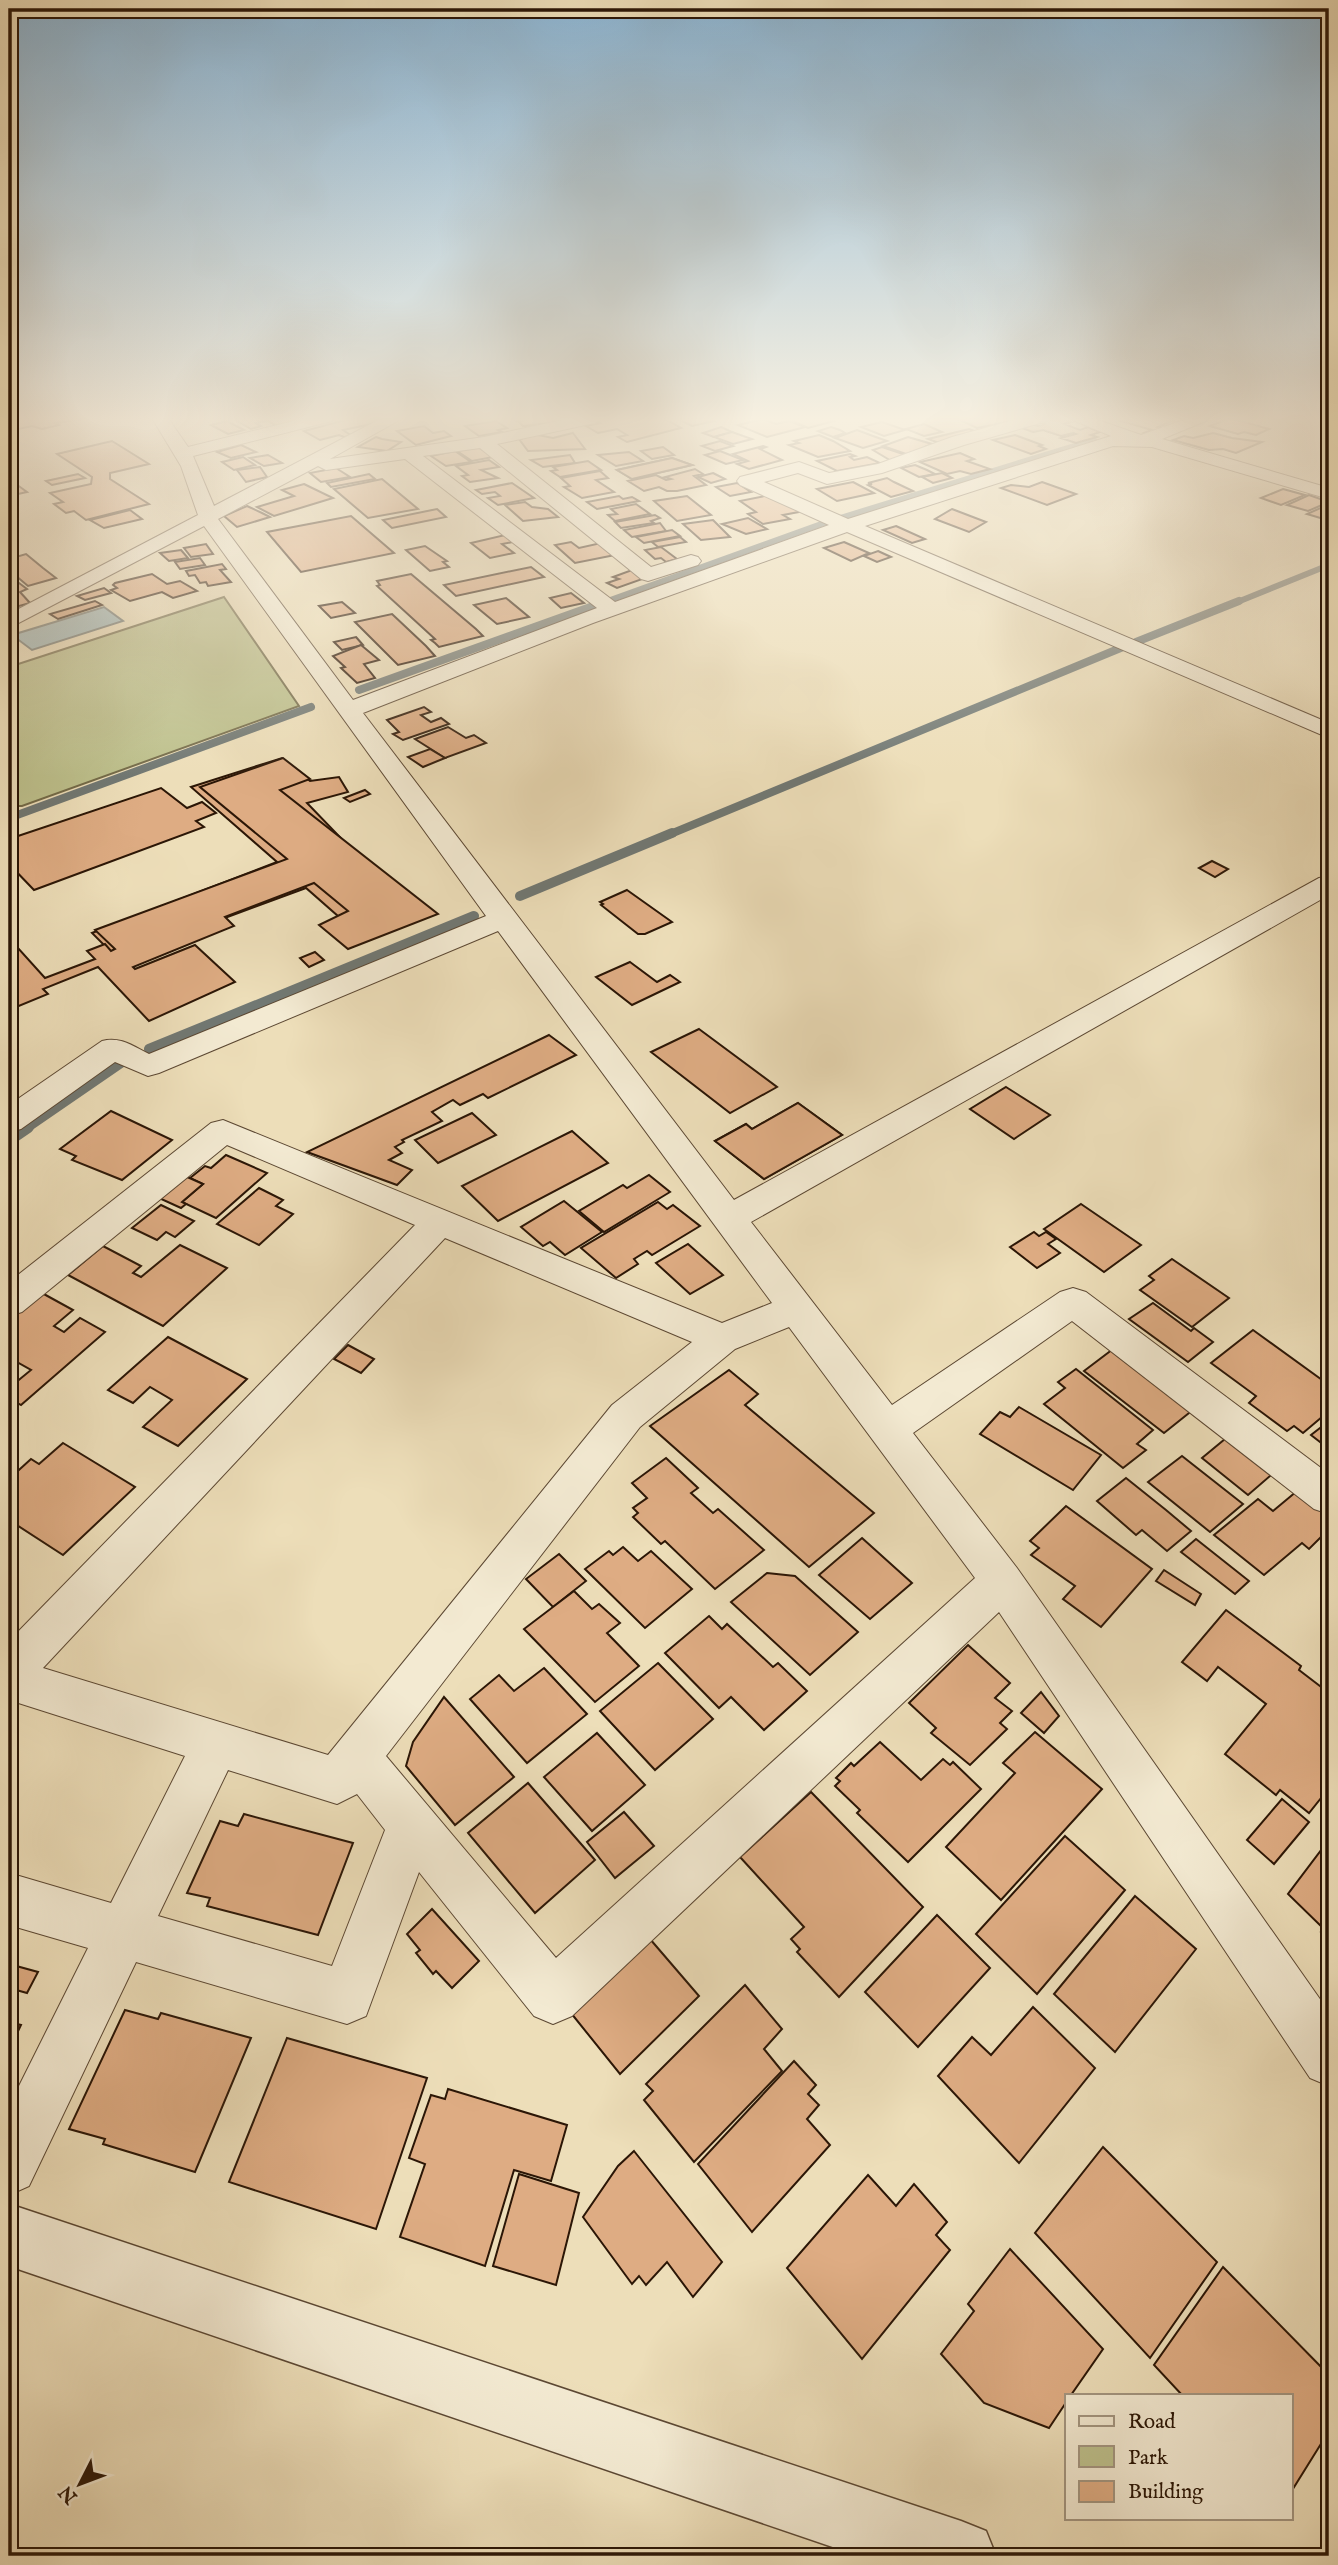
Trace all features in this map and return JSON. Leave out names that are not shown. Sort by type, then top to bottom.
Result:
[{"type":"street","points":[[9,622],[172,538]]},
{"type":"street","points":[[222,538],[503,919],[1002,1581],[1329,2059]]},
{"type":"street","points":[[519,538],[605,603]]},
{"type":"street","points":[[602,538],[648,575],[764,538]]},
{"type":"street","points":[[349,710],[605,603],[808,538]]},
{"type":"street","points":[[878,538],[1329,731]]},
{"type":"street","points":[[728,1219],[1329,884]]},
{"type":"street","points":[[9,1121],[113,1048],[148,1066],[503,919]]},
{"type":"street","points":[[9,1302],[223,1131],[722,1339]]},
{"type":"street","points":[[9,1672],[439,1222]]},
{"type":"street","points":[[888,1429],[1073,1302],[1329,1497]]},
{"type":"street","points":[[9,1679],[337,1781],[626,1416],[722,1339],[796,1309]]},
{"type":"street","points":[[357,1757],[553,1997],[1002,1581]]},
{"type":"street","points":[[9,2166],[216,1743]]},
{"type":"street","points":[[9,1899],[122,1934],[347,1997],[412,1825]]},
{"type":"street","points":[[9,2235],[961,2556]]},
{"type":"green space","points":[[224,597],[299,706],[22,806],[9,806],[9,667]]},
{"type":"water","points":[[104,607],[123,621],[32,650],[12,635]]},
{"type":"building","points":[[272,538],[376,538],[394,553],[301,572]]},
{"type":"building","points":[[508,538],[513,542],[502,544],[514,553],[490,558],[471,543]]},
{"type":"building","points":[[637,538],[671,538],[644,543]]},
{"type":"building","points":[[681,538],[686,542],[658,547],[652,542]]},
{"type":"building","points":[[900,538],[925,539],[912,543]]},
{"type":"building","points":[[571,542],[579,548],[601,543],[620,554],[575,563],[555,545]]},
{"type":"building","points":[[844,542],[869,553],[851,561],[824,548]]},
{"type":"building","points":[[206,544],[213,554],[191,557],[184,548]]},
{"type":"building","points":[[425,546],[447,561],[443,562],[449,567],[430,571],[406,550]]},
{"type":"building","points":[[661,547],[677,559],[666,562],[661,558],[655,559],[645,550]]},
{"type":"building","points":[[181,550],[188,558],[169,561],[160,553]]},
{"type":"building","points":[[878,551],[891,557],[877,562],[864,556]]},
{"type":"building","points":[[26,554],[56,578],[28,586],[9,570],[9,559]]},
{"type":"building","points":[[200,558],[205,565],[180,569],[175,562]]},
{"type":"building","points":[[222,564],[226,569],[220,570],[231,582],[208,586],[206,582],[200,583],[195,575],[189,576],[186,571]]},
{"type":"building","points":[[531,567],[544,577],[456,596],[444,585]]},
{"type":"building","points":[[632,570],[648,577],[617,588],[607,583],[619,579],[613,577]]},
{"type":"building","points":[[152,574],[167,584],[180,581],[197,591],[173,598],[162,592],[130,601],[111,590],[117,588],[113,585],[115,583]]},
{"type":"building","points":[[411,574],[483,636],[439,647],[431,640],[435,639],[377,586],[380,585],[377,581]]},
{"type":"building","points":[[15,580],[27,589],[20,592],[30,603],[12,608],[9,605],[9,582]]},
{"type":"building","points":[[104,588],[111,593],[85,600],[77,596]]},
{"type":"building","points":[[571,593],[584,603],[561,608],[550,598]]},
{"type":"building","points":[[506,598],[529,617],[497,624],[474,605]]},
{"type":"building","points":[[95,601],[102,605],[58,619],[50,614]]},
{"type":"building","points":[[342,602],[355,613],[331,618],[319,606]]},
{"type":"building","points":[[392,614],[435,656],[398,665],[355,622]]},
{"type":"building","points":[[356,637],[363,645],[342,650],[334,642]]},
{"type":"building","points":[[361,645],[379,660],[364,664],[375,678],[357,683],[333,656]]},
{"type":"building","points":[[424,707],[431,712],[421,715],[431,722],[441,718],[449,724],[403,740],[393,734],[399,732],[387,720]]},
{"type":"building","points":[[448,727],[466,738],[474,735],[486,743],[445,758],[415,739]]},
{"type":"building","points":[[430,749],[445,758],[423,767],[408,757]]},
{"type":"building","points":[[282,758],[310,781],[339,777],[348,792],[307,803],[417,917],[363,938],[306,888],[117,958],[92,933],[277,862],[191,787]]},
{"type":"building","points":[[283,758],[310,779],[280,790],[438,914],[348,949],[319,925],[348,911],[314,883],[225,917],[234,926],[133,967],[135,969],[195,945],[235,982],[149,1021],[98,967],[43,989],[48,994],[9,1010],[9,938],[45,978],[95,959],[87,951],[105,944],[111,951],[115,949],[95,930],[287,859],[200,787]]},
{"type":"building","points":[[161,788],[187,808],[202,802],[216,813],[196,821],[204,827],[34,890],[9,864],[9,839]]},
{"type":"building","points":[[365,790],[370,794],[350,802],[344,798]]},
{"type":"building","points":[[1212,861],[1228,869],[1215,877],[1199,868]]},
{"type":"building","points":[[627,890],[672,922],[645,934],[638,934],[601,905],[603,904],[600,902]]},
{"type":"building","points":[[315,952],[324,960],[309,967],[300,958]]},
{"type":"building","points":[[630,962],[657,982],[670,975],[680,982],[632,1005],[596,977]]},
{"type":"building","points":[[699,1029],[777,1087],[730,1113],[651,1052]]},
{"type":"building","points":[[549,1035],[576,1055],[488,1098],[483,1094],[460,1105],[453,1100],[432,1112],[442,1121],[402,1140],[404,1142],[395,1147],[402,1153],[389,1160],[412,1170],[397,1185],[307,1152]]},
{"type":"building","points":[[1006,1087],[1050,1115],[1014,1139],[970,1109]]},
{"type":"building","points":[[798,1103],[842,1135],[764,1179],[715,1141],[746,1124],[752,1129]]},
{"type":"building","points":[[798,1103],[842,1135],[764,1179],[715,1141],[746,1124],[752,1129]]},
{"type":"building","points":[[111,1111],[172,1140],[122,1180],[72,1160],[76,1156],[60,1149]]},
{"type":"building","points":[[472,1113],[496,1135],[438,1163],[415,1140]]},
{"type":"building","points":[[572,1131],[608,1163],[498,1221],[462,1186]]},
{"type":"building","points":[[226,1155],[267,1173],[216,1218],[182,1202],[203,1184],[190,1178],[205,1166],[211,1168]]},
{"type":"building","points":[[649,1175],[670,1192],[604,1232],[579,1211],[623,1185],[627,1188]]},
{"type":"building","points":[[185,1176],[203,1184],[182,1202],[186,1204],[181,1208],[159,1198]]},
{"type":"building","points":[[259,1188],[283,1200],[276,1206],[293,1214],[259,1245],[217,1224]]},
{"type":"building","points":[[564,1201],[602,1232],[565,1255],[550,1242],[543,1246],[521,1227]]},
{"type":"building","points":[[658,1202],[667,1209],[673,1205],[700,1226],[652,1255],[647,1251],[634,1259],[638,1264],[616,1278],[581,1248]]},
{"type":"building","points":[[1081,1204],[1141,1245],[1104,1272],[1044,1229]]},
{"type":"building","points":[[161,1205],[194,1221],[175,1237],[166,1232],[157,1240],[132,1228]]},
{"type":"building","points":[[1034,1232],[1039,1236],[1046,1232],[1056,1239],[1048,1244],[1060,1253],[1037,1268],[1010,1247]]},
{"type":"building","points":[[688,1244],[723,1275],[690,1294],[656,1263]]},
{"type":"building","points":[[180,1245],[227,1268],[163,1326],[68,1275],[103,1246],[141,1266],[133,1273],[141,1277]]},
{"type":"building","points":[[1172,1259],[1229,1298],[1192,1327],[1140,1290],[1154,1280],[1149,1276]]},
{"type":"building","points":[[42,1293],[73,1310],[54,1326],[64,1332],[80,1318],[105,1332],[21,1405],[9,1398],[9,1388],[31,1370],[15,1361],[9,1367],[9,1320]]},
{"type":"building","points":[[1153,1303],[1191,1331],[1194,1328],[1213,1342],[1188,1362],[1129,1319]]},
{"type":"building","points":[[1253,1330],[1329,1385],[1329,1411],[1303,1433],[1294,1426],[1287,1431],[1249,1403],[1256,1396],[1211,1363]]},
{"type":"building","points":[[168,1337],[247,1379],[178,1446],[143,1427],[172,1400],[150,1387],[133,1403],[108,1390]]},
{"type":"building","points":[[348,1345],[374,1359],[361,1373],[334,1359]]},
{"type":"building","points":[[1117,1346],[1194,1409],[1164,1433],[1084,1371]]},
{"type":"building","points":[[1076,1369],[1153,1430],[1137,1444],[1146,1450],[1123,1468],[1044,1404],[1065,1388],[1058,1382]]},
{"type":"building","points":[[729,1370],[758,1394],[745,1405],[874,1513],[809,1567],[650,1426]]},
{"type":"building","points":[[1019,1407],[1101,1455],[1073,1490],[980,1434],[1000,1412],[1010,1417]]},
{"type":"building","points":[[1329,1421],[1329,1449],[1311,1435]]},
{"type":"building","points":[[1231,1434],[1278,1469],[1248,1495],[1202,1458]]},
{"type":"building","points":[[63,1443],[135,1487],[63,1555],[9,1520],[9,1479],[31,1459],[39,1464]]},
{"type":"building","points":[[1182,1456],[1243,1504],[1210,1532],[1148,1482]]},
{"type":"building","points":[[666,1458],[698,1488],[691,1493],[713,1513],[718,1509],[764,1550],[715,1589],[665,1541],[661,1544],[633,1517],[638,1513],[633,1508],[647,1498],[632,1483]]},
{"type":"building","points":[[1126,1478],[1191,1531],[1167,1551],[1142,1530],[1136,1535],[1097,1501]]},
{"type":"building","points":[[1303,1486],[1329,1507],[1329,1529],[1309,1549],[1302,1543],[1264,1575],[1214,1535],[1258,1499],[1273,1511]]},
{"type":"building","points":[[1066,1506],[1152,1569],[1101,1627],[1063,1599],[1075,1586],[1031,1555],[1039,1548],[1030,1541]]},
{"type":"building","points":[[862,1538],[912,1583],[870,1619],[819,1575]]},
{"type":"building","points":[[1196,1539],[1249,1581],[1235,1594],[1181,1552]]},
{"type":"building","points":[[623,1547],[638,1561],[651,1551],[692,1589],[645,1628],[585,1569],[609,1551],[613,1555]]},
{"type":"building","points":[[559,1554],[586,1581],[553,1607],[526,1579]]},
{"type":"building","points":[[1164,1570],[1201,1594],[1195,1605],[1156,1581]]},
{"type":"building","points":[[767,1573],[795,1576],[858,1632],[810,1675],[731,1602]]},
{"type":"building","points":[[574,1591],[592,1609],[599,1604],[620,1623],[607,1633],[639,1666],[595,1702],[524,1629]]},
{"type":"building","points":[[1226,1610],[1301,1666],[1299,1670],[1329,1693],[1329,1788],[1309,1813],[1280,1790],[1276,1795],[1225,1754],[1266,1704],[1218,1667],[1207,1681],[1182,1662]]},
{"type":"building","points":[[709,1616],[722,1629],[727,1624],[773,1667],[778,1663],[807,1691],[764,1730],[731,1697],[719,1708],[665,1653]]},
{"type":"building","points":[[968,1645],[1010,1683],[995,1698],[1012,1711],[1000,1723],[1007,1729],[970,1765],[931,1733],[936,1728],[909,1703]]},
{"type":"building","points":[[658,1663],[713,1719],[655,1770],[600,1711]]},
{"type":"building","points":[[544,1668],[587,1714],[527,1763],[470,1699],[499,1675],[514,1691]]},
{"type":"building","points":[[1041,1692],[1059,1716],[1044,1733],[1021,1713]]},
{"type":"building","points":[[444,1697],[514,1777],[455,1825],[406,1766],[413,1742]]},
{"type":"building","points":[[1035,1732],[1102,1789],[1001,1900],[946,1847],[1015,1773],[1003,1763]]},
{"type":"building","points":[[597,1733],[645,1785],[592,1831],[544,1777]]},
{"type":"building","points":[[880,1742],[921,1780],[943,1759],[950,1765],[953,1762],[981,1789],[908,1862],[857,1813],[860,1810],[835,1786],[840,1781],[836,1778],[851,1763],[854,1766]]},
{"type":"building","points":[[528,1783],[595,1860],[535,1913],[468,1833]]},
{"type":"building","points":[[811,1792],[923,1907],[839,1997],[797,1952],[800,1949],[791,1939],[804,1927],[740,1857]]},
{"type":"building","points":[[1282,1799],[1309,1822],[1274,1864],[1247,1840]]},
{"type":"building","points":[[624,1812],[654,1846],[615,1878],[587,1842]]},
{"type":"building","points":[[244,1814],[353,1843],[318,1935],[207,1906],[210,1898],[187,1893],[220,1821],[238,1826]]},
{"type":"building","points":[[1065,1836],[1125,1890],[1037,1994],[976,1934]]},
{"type":"building","points":[[1325,1845],[1329,1848],[1329,1939],[1321,1932],[1324,1929],[1288,1894]]},
{"type":"building","points":[[1135,1896],[1196,1949],[1115,2052],[1054,1994]]},
{"type":"building","points":[[432,1909],[479,1961],[452,1988],[436,1971],[433,1974],[416,1953],[420,1950],[407,1934]]},
{"type":"building","points":[[937,1915],[990,1968],[918,2047],[865,1992]]},
{"type":"building","points":[[650,1939],[699,1996],[620,2074],[571,2013]]},
{"type":"building","points":[[9,1964],[38,1972],[27,1993],[9,1988]]},
{"type":"building","points":[[745,1985],[782,2029],[764,2049],[782,2071],[694,2162],[644,2100],[653,2091],[646,2084]]},
{"type":"building","points":[[1033,2007],[1095,2068],[1019,2163],[938,2076],[972,2037],[991,2055]]},
{"type":"building","points":[[125,2010],[158,2019],[161,2013],[251,2038],[195,2172],[103,2144],[105,2139],[69,2129]]},
{"type":"building","points":[[9,2022],[21,2025],[9,2050]]},
{"type":"building","points":[[287,2038],[427,2078],[376,2229],[229,2182]]},
{"type":"building","points":[[794,2061],[816,2085],[808,2094],[819,2105],[807,2119],[830,2145],[752,2232],[698,2164]]},
{"type":"building","points":[[448,2089],[567,2125],[551,2181],[514,2170],[485,2266],[400,2237],[425,2164],[409,2158],[431,2095],[445,2099]]},
{"type":"building","points":[[1103,2147],[1217,2262],[1150,2358],[1035,2233]]},
{"type":"building","points":[[634,2151],[722,2262],[693,2297],[667,2262],[646,2285],[639,2276],[632,2284],[583,2217],[618,2166]]},
{"type":"building","points":[[519,2174],[579,2193],[556,2285],[493,2266]]},
{"type":"building","points":[[868,2175],[896,2206],[914,2184],[947,2222],[936,2235],[950,2250],[862,2359],[787,2268]]},
{"type":"building","points":[[1010,2249],[1103,2349],[1072,2394],[1065,2394],[1065,2404],[1049,2428],[984,2403],[941,2354],[974,2311],[968,2304]]},
{"type":"building","points":[[1223,2267],[1329,2375],[1329,2431],[1292,2490],[1292,2394],[1181,2394],[1154,2365]]},
{"type":"waterway","points":[[602,603],[783,538]]},
{"type":"waterway","points":[[1235,603],[1329,565]]},
{"type":"waterway","points":[[359,690],[607,601]]},
{"type":"waterway","points":[[1136,642],[1239,601]]},
{"type":"waterway","points":[[668,835],[1123,647]]},
{"type":"waterway","points":[[9,818],[311,707]]},
{"type":"waterway","points":[[520,896],[672,833]]},
{"type":"waterway","points":[[149,1049],[474,916]]},
{"type":"waterway","points":[[25,1129],[121,1063]]},
{"type":"waterway","points":[[9,1140],[28,1127]]}]
